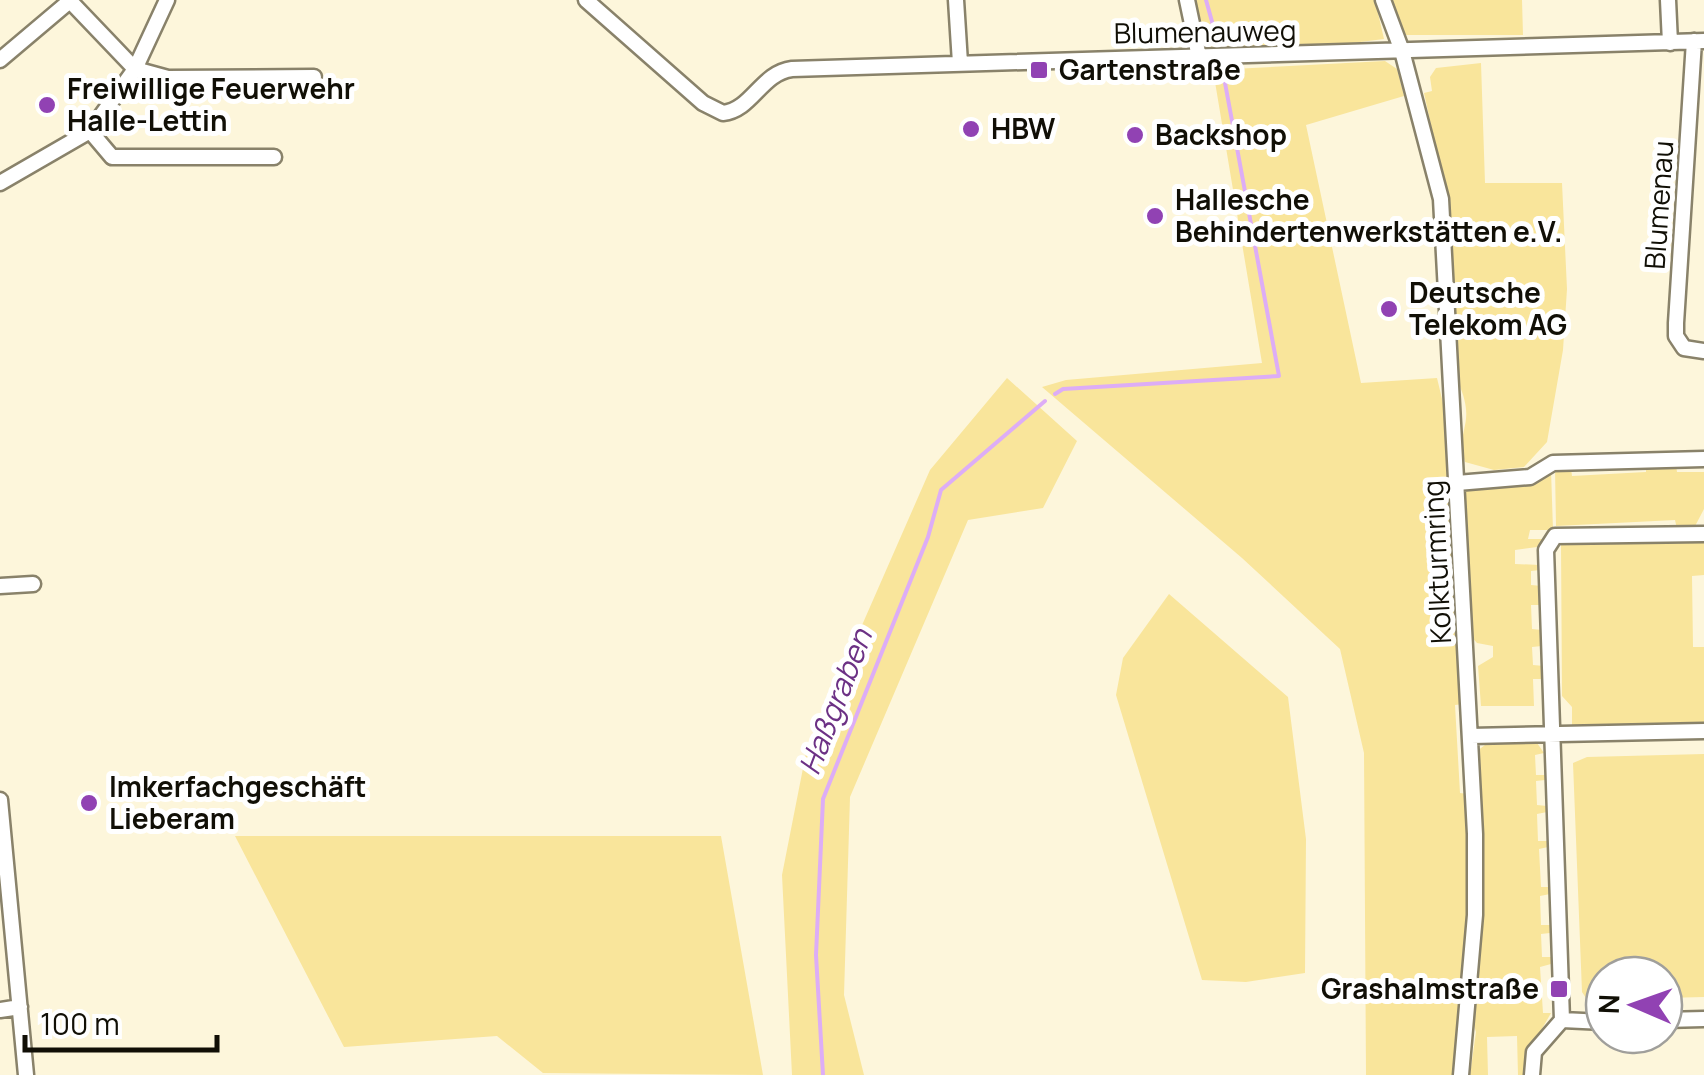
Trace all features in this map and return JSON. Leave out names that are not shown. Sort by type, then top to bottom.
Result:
[{"type":"street","points":[[0,60],[70,0],[135,68],[168,78],[314,77]]},
{"type":"street","points":[[0,183],[90,132],[135,68],[166,0]]},
{"type":"street","name":"Blumenauweg","points":[[586,0],[704,103],[722,113],[741,106],[782,70],[1699,41]]},
{"type":"street","points":[[956,0],[960,63]]},
{"type":"street","points":[[1187,0],[1200,57]]},
{"type":"street","name":"Kolkturmring","points":[[1383,0],[1402,52],[1441,199],[1471,736],[1474,916],[1461,1075]]},
{"type":"street","points":[[1668,0],[1670,44]]},
{"type":"street","name":"Blumenau","points":[[1699,41],[1676,336],[1684,348],[1704,351]]},
{"type":"street","points":[[90,132],[112,157],[274,156]]},
{"type":"street","points":[[1458,483],[1530,477],[1553,464],[1704,459]]},
{"type":"street","points":[[1532,1075],[1534,1052],[1562,1020],[1546,550],[1555,536],[1704,534]]},
{"type":"street","points":[[0,586],[33,584]]},
{"type":"street","points":[[1471,736],[1704,731]]},
{"type":"street","points":[[0,800],[26,1075]]},
{"type":"street","points":[[0,1010],[20,1006]]},
{"type":"street","points":[[1562,1020],[1584,1021]]},
{"type":"shaded area","points":[[1192,0],[1375,0],[1384,39],[1297,50],[1206,49]]},
{"type":"shaded area","points":[[1388,0],[1522,0],[1523,35],[1402,35]]},
{"type":"shaded area","points":[[1385,61],[1397,69],[1404,96],[1306,125],[1361,383],[1437,378],[1443,403],[1464,704],[1455,705],[1460,793],[1467,794],[1469,922],[1453,1075],[1366,1075],[1364,753],[1340,649],[1242,558],[1042,387],[1066,380],[1262,363],[1213,70]]},
{"type":"shaded area","points":[[1481,63],[1485,183],[1562,183],[1567,289],[1563,350],[1547,442],[1524,467],[1494,470],[1465,462],[1462,451],[1466,408],[1458,382],[1444,185],[1424,93],[1432,91],[1430,77],[1436,68]]},
{"type":"shaded area","points":[[1007,378],[1077,441],[1043,508],[968,520],[850,797],[844,995],[864,1075],[792,1075],[782,875],[806,753],[930,470]]},
{"type":"shaded area","points":[[1676,465],[1677,472],[1704,472],[1704,509],[1693,530],[1677,529],[1675,520],[1556,526],[1555,469],[1571,468],[1572,476],[1646,472],[1646,466]]},
{"type":"shaded area","points":[[1551,470],[1553,530],[1530,530],[1528,539],[1542,539],[1537,547],[1515,550],[1515,564],[1540,565],[1540,570],[1531,571],[1531,585],[1542,586],[1541,605],[1531,605],[1532,629],[1542,630],[1542,646],[1532,647],[1533,665],[1544,666],[1543,679],[1533,679],[1534,706],[1481,706],[1478,666],[1493,657],[1493,646],[1477,643],[1469,634],[1462,498],[1468,487]]},
{"type":"shaded area","points":[[1704,543],[1704,575],[1692,576],[1693,647],[1704,647],[1704,724],[1572,726],[1572,707],[1562,696],[1561,544]]},
{"type":"shaded area","points":[[1169,594],[1288,697],[1306,839],[1305,973],[1246,982],[1202,980],[1116,695],[1123,658]]},
{"type":"shaded area","points":[[1535,740],[1544,753],[1535,755],[1536,775],[1546,775],[1545,780],[1536,781],[1537,805],[1547,806],[1547,812],[1537,814],[1538,841],[1548,841],[1548,847],[1539,849],[1541,887],[1550,887],[1550,894],[1540,896],[1541,925],[1550,925],[1550,933],[1541,934],[1542,957],[1551,957],[1551,964],[1540,967],[1543,1013],[1551,1013],[1535,1041],[1526,1075],[1518,1075],[1517,1036],[1487,1037],[1488,1075],[1470,1075],[1476,1032],[1472,1019],[1477,751],[1489,742]]},
{"type":"shaded area","points":[[1704,754],[1704,997],[1684,998],[1684,955],[1584,955],[1584,995],[1582,992],[1573,763],[1587,757]]},
{"type":"shaded area","points":[[235,836],[721,836],[763,1075],[543,1073],[497,1036],[344,1047]]},
{"type":"waterway","name":"Haßgraben","points":[[1206,0],[1219,47]]},
{"type":"waterway","name":"Haßgraben","points":[[1055,394],[1063,389],[1279,376],[1223,72]]},
{"type":"waterway","name":"Haßgraben","points":[[823,1075],[816,955],[823,799],[928,537],[941,490],[1045,401]]},
{"type":"place","name":"Gartenstraße","points":[[1039,70]]},
{"type":"place","name":"Freiwillige Feuerwehr Halle-Lettin","points":[[47,105]]},
{"type":"place","name":"HBW","points":[[971,129]]},
{"type":"place","name":"Backshop","points":[[1135,135]]},
{"type":"place","name":"Hallesche Behindertenwerkstätten e.V.","points":[[1155,216]]},
{"type":"place","name":"Deutsche Telekom AG","points":[[1389,309]]},
{"type":"place","name":"Imkerfachgeschäft Lieberam","points":[[89,803]]},
{"type":"place","name":"Grashalmstraße","points":[[1559,989]]}]
